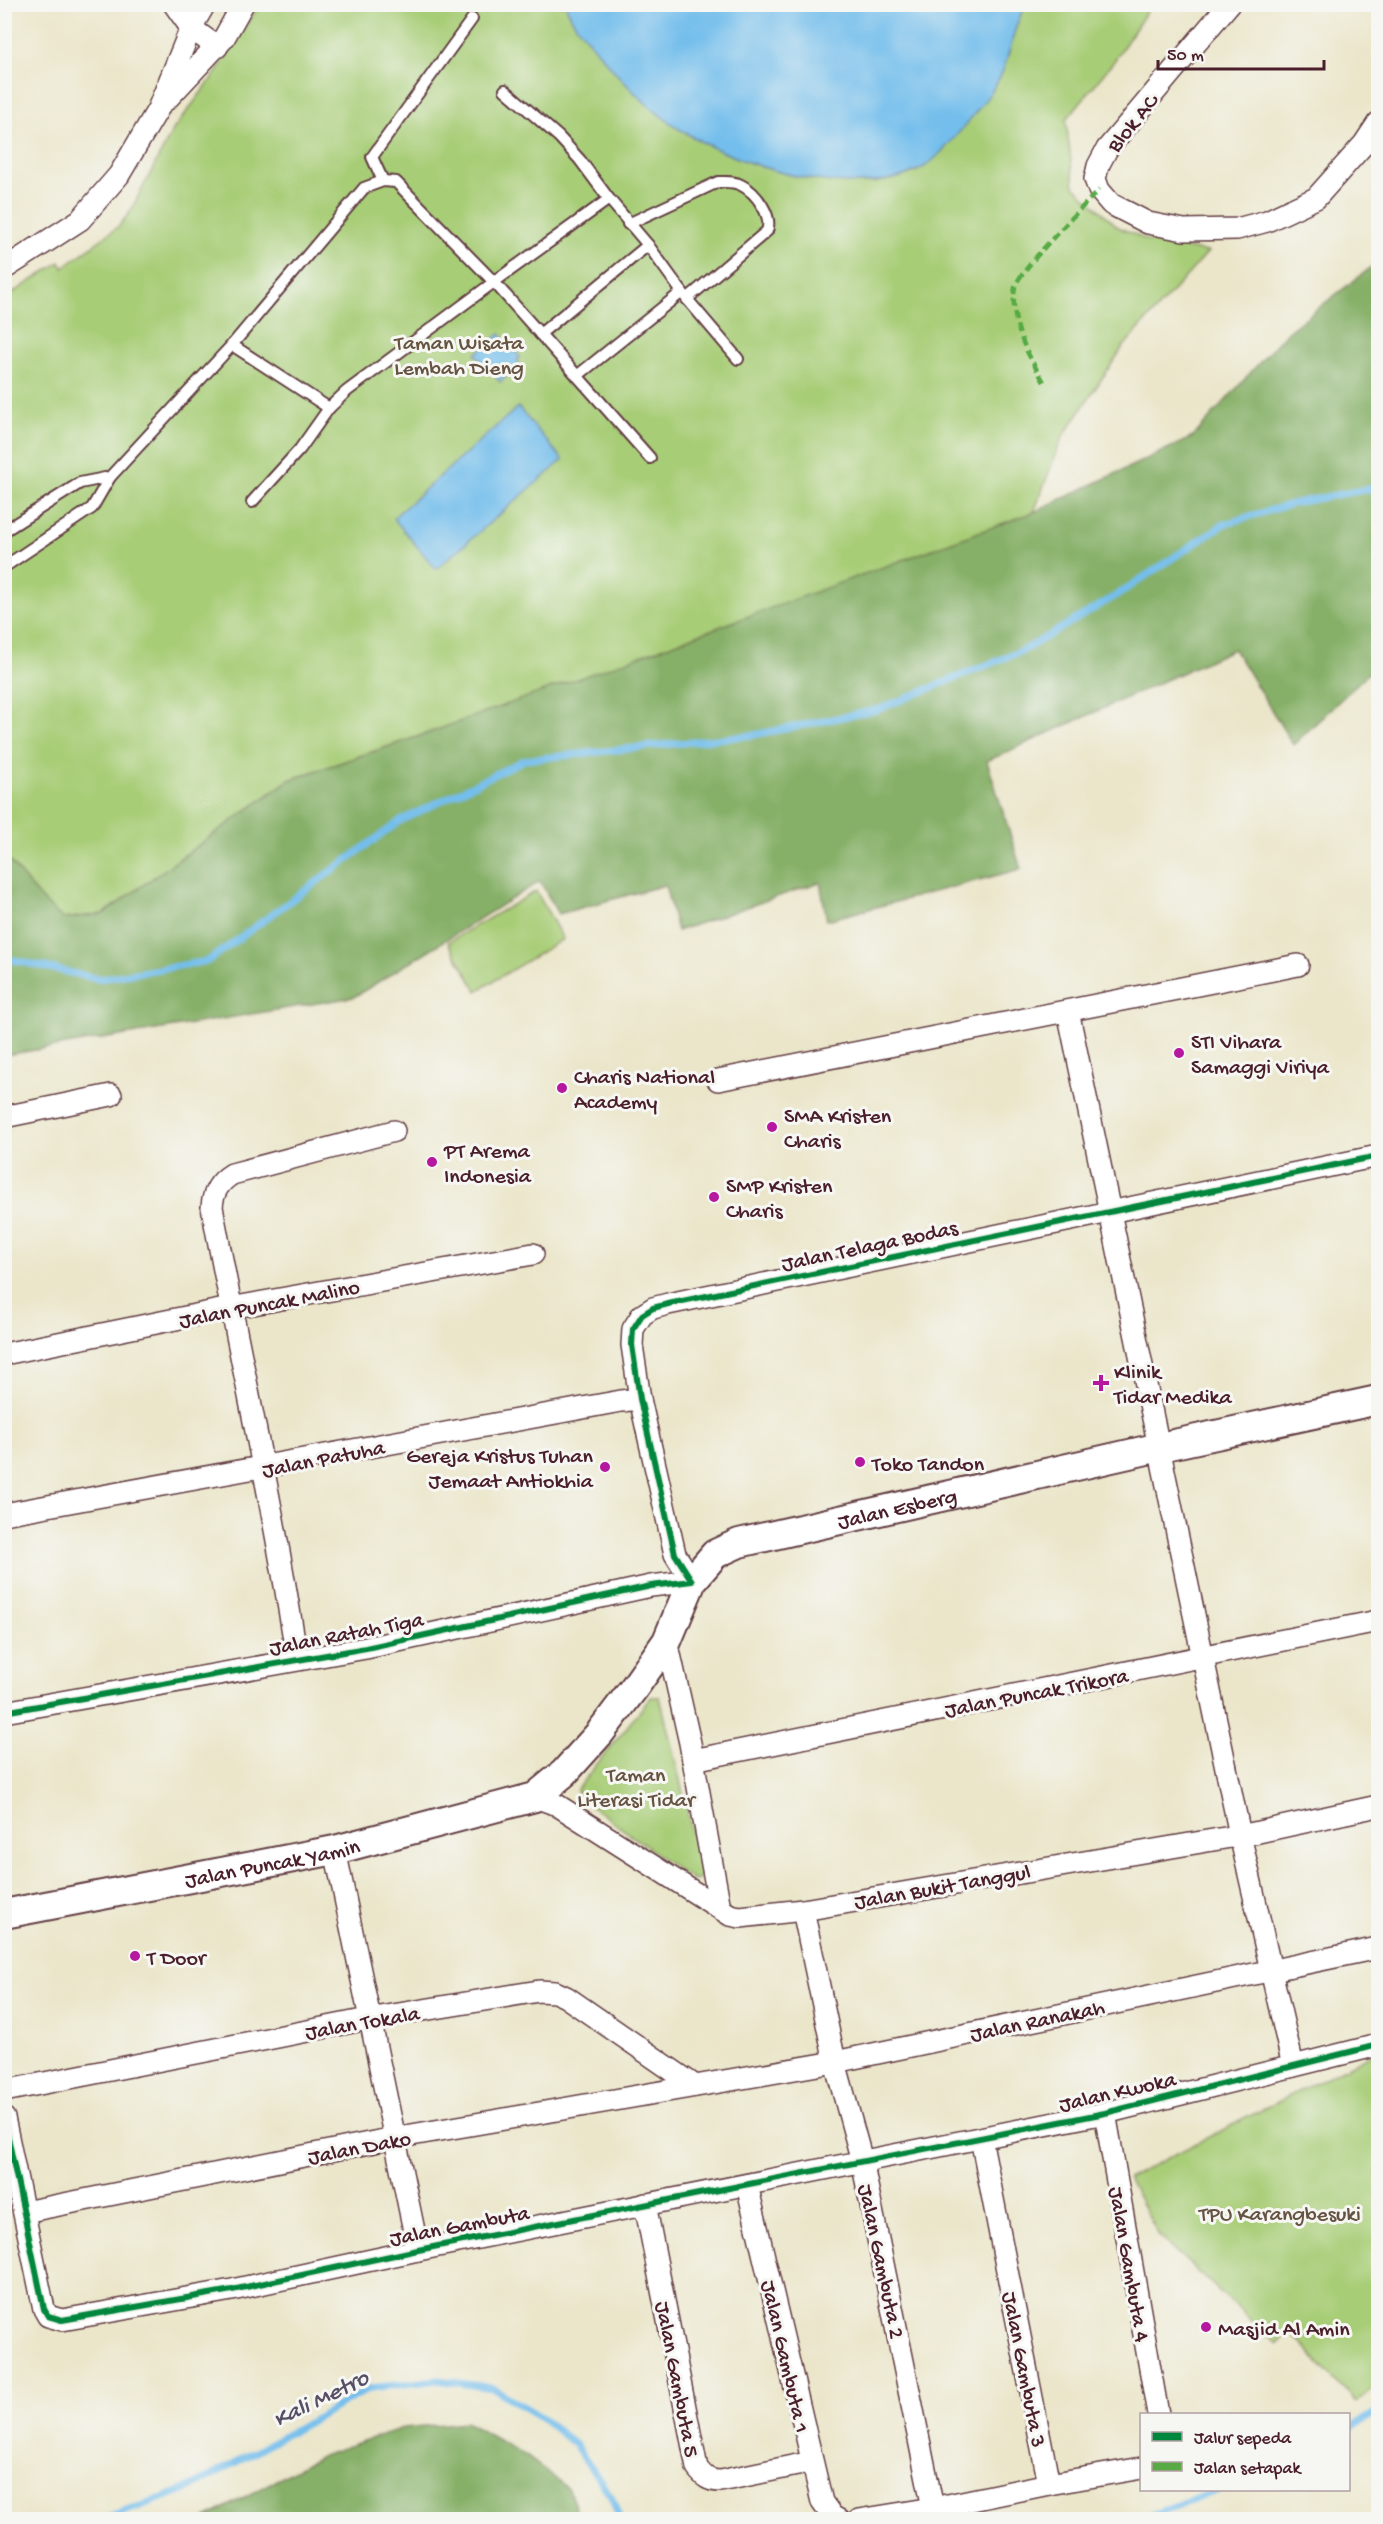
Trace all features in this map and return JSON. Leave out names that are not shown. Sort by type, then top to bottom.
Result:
[{"type":"main road","name":"Jalan Esberg","points":[[536,1797],[564,1773],[599,1734],[667,1641],[692,1581],[715,1554],[739,1543],[1378,1400]]},
{"type":"main road","name":"Jalan Puncak Yamin","points":[[4,1914],[335,1850],[536,1797]]},
{"type":"street","points":[[174,4],[191,28],[217,47]]},
{"type":"street","points":[[4,269],[80,220],[119,175],[158,109],[191,28],[205,4]]},
{"type":"street","points":[[158,109],[217,47],[243,4]]},
{"type":"street","name":"Blok AC","points":[[1229,4],[1107,149],[1098,166],[1095,178],[1099,190],[1111,204],[1148,223],[1184,230],[1237,229],[1267,221],[1316,198],[1364,144],[1378,123]]},
{"type":"street","points":[[718,1080],[1298,965]]},
{"type":"street","points":[[1068,1011],[1108,1213],[1160,1447],[1240,1835],[1293,2066]]},
{"type":"street","points":[[4,1117],[111,1095]]},
{"type":"street","points":[[297,1659],[264,1467],[230,1308],[212,1198],[224,1179],[232,1174],[394,1131]]},
{"type":"street","name":"Jalan Telaga Bodas","points":[[692,1581],[675,1554],[640,1399],[632,1345],[633,1329],[642,1315],[653,1308],[1378,1156]]},
{"type":"street","name":"Jalan Puncak Malino","points":[[4,1354],[230,1308],[533,1254]]},
{"type":"street","name":"Jalan Patuha","points":[[4,1514],[640,1399]]},
{"type":"street","name":"Jalan Ratah Tiga","points":[[4,1712],[366,1648],[651,1586],[692,1581]]},
{"type":"street","name":"Jalan Puncak Trikora","points":[[693,1760],[1378,1621]]},
{"type":"street","points":[[667,1641],[693,1760],[720,1908]]},
{"type":"street","name":"Jalan Bukit Tanggul","points":[[536,1797],[557,1805],[580,1818],[730,1915],[740,1917],[803,1910],[1240,1835],[1378,1806]]},
{"type":"street","points":[[335,1850],[368,2019],[418,2250]]},
{"type":"street","name":"Jalan Gambuta 2","points":[[803,1910],[835,2062],[862,2161],[933,2508]]},
{"type":"street","name":"Jalan Ranakah","points":[[695,2086],[835,2062],[1378,1948]]},
{"type":"street","name":"Jalan Tokala","points":[[4,2091],[368,2019],[539,1991],[555,1992],[566,1997],[695,2086]]},
{"type":"street","name":"Jalan Kwoka","points":[[862,2161],[1105,2113],[1378,2045]]},
{"type":"street","name":"Jalan Dako","points":[[24,2212],[394,2138],[695,2086]]},
{"type":"street","name":"Jalan Gambuta 4","points":[[1105,2113],[1158,2413]]},
{"type":"street","points":[[4,2118],[8,2152],[24,2212]]},
{"type":"street","name":"Jalan Gambuta 3","points":[[981,2138],[1048,2484]]},
{"type":"street","name":"Jalan Gambuta","points":[[24,2212],[44,2309],[48,2316],[63,2320],[232,2290],[418,2250],[862,2161]]},
{"type":"street","name":"Jalan Gambuta 1","points":[[747,2185],[822,2502],[832,2516],[839,2520]]},
{"type":"street","name":"Jalan Gambuta 5","points":[[645,2204],[697,2468],[702,2476],[710,2481],[720,2481],[812,2462]]},
{"type":"street","points":[[859,2520],[1140,2468]]},
{"type":"lane","points":[[383,181],[372,157],[472,19]]},
{"type":"lane","points":[[505,90],[558,137],[580,160],[628,224],[648,245],[684,296],[738,359]]},
{"type":"lane","points":[[4,567],[92,508],[110,477],[232,345],[364,188],[383,181],[396,182],[494,282],[650,458]]},
{"type":"lane","points":[[577,376],[767,231],[770,223],[767,214],[743,185],[718,182],[628,224]]},
{"type":"lane","points":[[252,502],[300,449],[329,408],[347,391],[609,199]]},
{"type":"lane","points":[[540,334],[648,245]]},
{"type":"lane","points":[[232,345],[329,408]]},
{"type":"lane","points":[[4,531],[80,483],[110,477]]},
{"type":"green space","name":"Taman Wisata Lembah Dieng","points":[[259,5],[1151,5],[1114,61],[1066,120],[1074,186],[1118,227],[1149,241],[1208,252],[1123,347],[1062,438],[1034,512],[608,672],[289,780],[103,914],[63,919],[39,897],[5,855],[5,298],[60,262],[63,268],[119,226],[130,212],[173,130],[216,73]]},
{"type":"green space","points":[[1378,262],[1378,664],[1293,745],[1234,649],[987,761],[1021,869],[827,920],[820,882],[677,931],[665,885],[558,914],[540,881],[354,997],[5,1055],[5,855],[39,897],[63,919],[103,914],[289,780],[423,735],[1034,512],[1193,437],[1286,333]]},
{"type":"green space","points":[[536,891],[563,939],[477,991],[448,942]]},
{"type":"green space","name":"Taman Literasi Tidar","points":[[651,1697],[660,1697],[703,1877],[693,1881],[578,1796],[577,1789]]},
{"type":"green space","name":"TPU Karangbesuki","points":[[1378,2051],[1378,2384],[1356,2402],[1290,2332],[1277,2344],[1159,2236],[1128,2178]]},
{"type":"green space","points":[[466,2422],[526,2456],[569,2489],[579,2519],[204,2519],[322,2455],[403,2428]]},
{"type":"water","points":[[566,4],[1026,5],[1000,77],[987,98],[953,139],[924,167],[897,178],[868,183],[805,178],[773,170],[714,148],[689,135],[664,118],[629,87],[580,30]]},
{"type":"water","points":[[500,334],[520,357],[517,361],[520,365],[500,382],[475,354]]},
{"type":"water","points":[[518,407],[563,460],[436,569],[393,518]]},
{"type":"waterway","points":[[4,958],[99,979],[208,961],[400,821],[524,760],[754,735],[877,710],[1026,649],[1117,595],[1224,524],[1295,503],[1378,487]]},
{"type":"waterway","name":"Kali Metro","points":[[102,2520],[189,2488],[371,2388],[438,2380],[493,2388],[541,2417],[575,2445],[611,2496],[620,2520]]},
{"type":"waterway","points":[[1350,2429],[1378,2411]]},
{"type":"waterway","points":[[1139,2520],[1216,2491]]},
{"type":"marked path","points":[[1044,382],[1026,349],[1017,325],[1015,287],[1039,254],[1099,190]]},
{"type":"cycle path","points":[[4,1712],[366,1648],[651,1586],[692,1581],[675,1554],[640,1399],[632,1345],[633,1329],[642,1315],[653,1308],[1378,1156]]},
{"type":"cycle path","points":[[4,2118],[44,2309],[48,2316],[62,2320],[232,2290],[418,2250],[1105,2113],[1378,2045]]},
{"type":"place","name":"STI Vihara Samaggi Viriya","points":[[1179,1053]]},
{"type":"place","name":"Charis National Academy","points":[[562,1088]]},
{"type":"place","name":"SMA Kristen Charis","points":[[772,1127]]},
{"type":"place","name":"PT Arema Indonesia","points":[[432,1162]]},
{"type":"place","name":"SMP Kristen Charis","points":[[714,1197]]},
{"type":"place","name":"Klinik Tidar Medika","points":[[1101,1383]]},
{"type":"place","name":"Toko Tandon","points":[[860,1462]]},
{"type":"place","name":"Gereja Kristus Tuhan Jemaat Antiokhia","points":[[605,1467]]},
{"type":"place","name":"T Door","points":[[135,1956]]},
{"type":"place","name":"Masjid Al Amin","points":[[1206,2327]]}]
